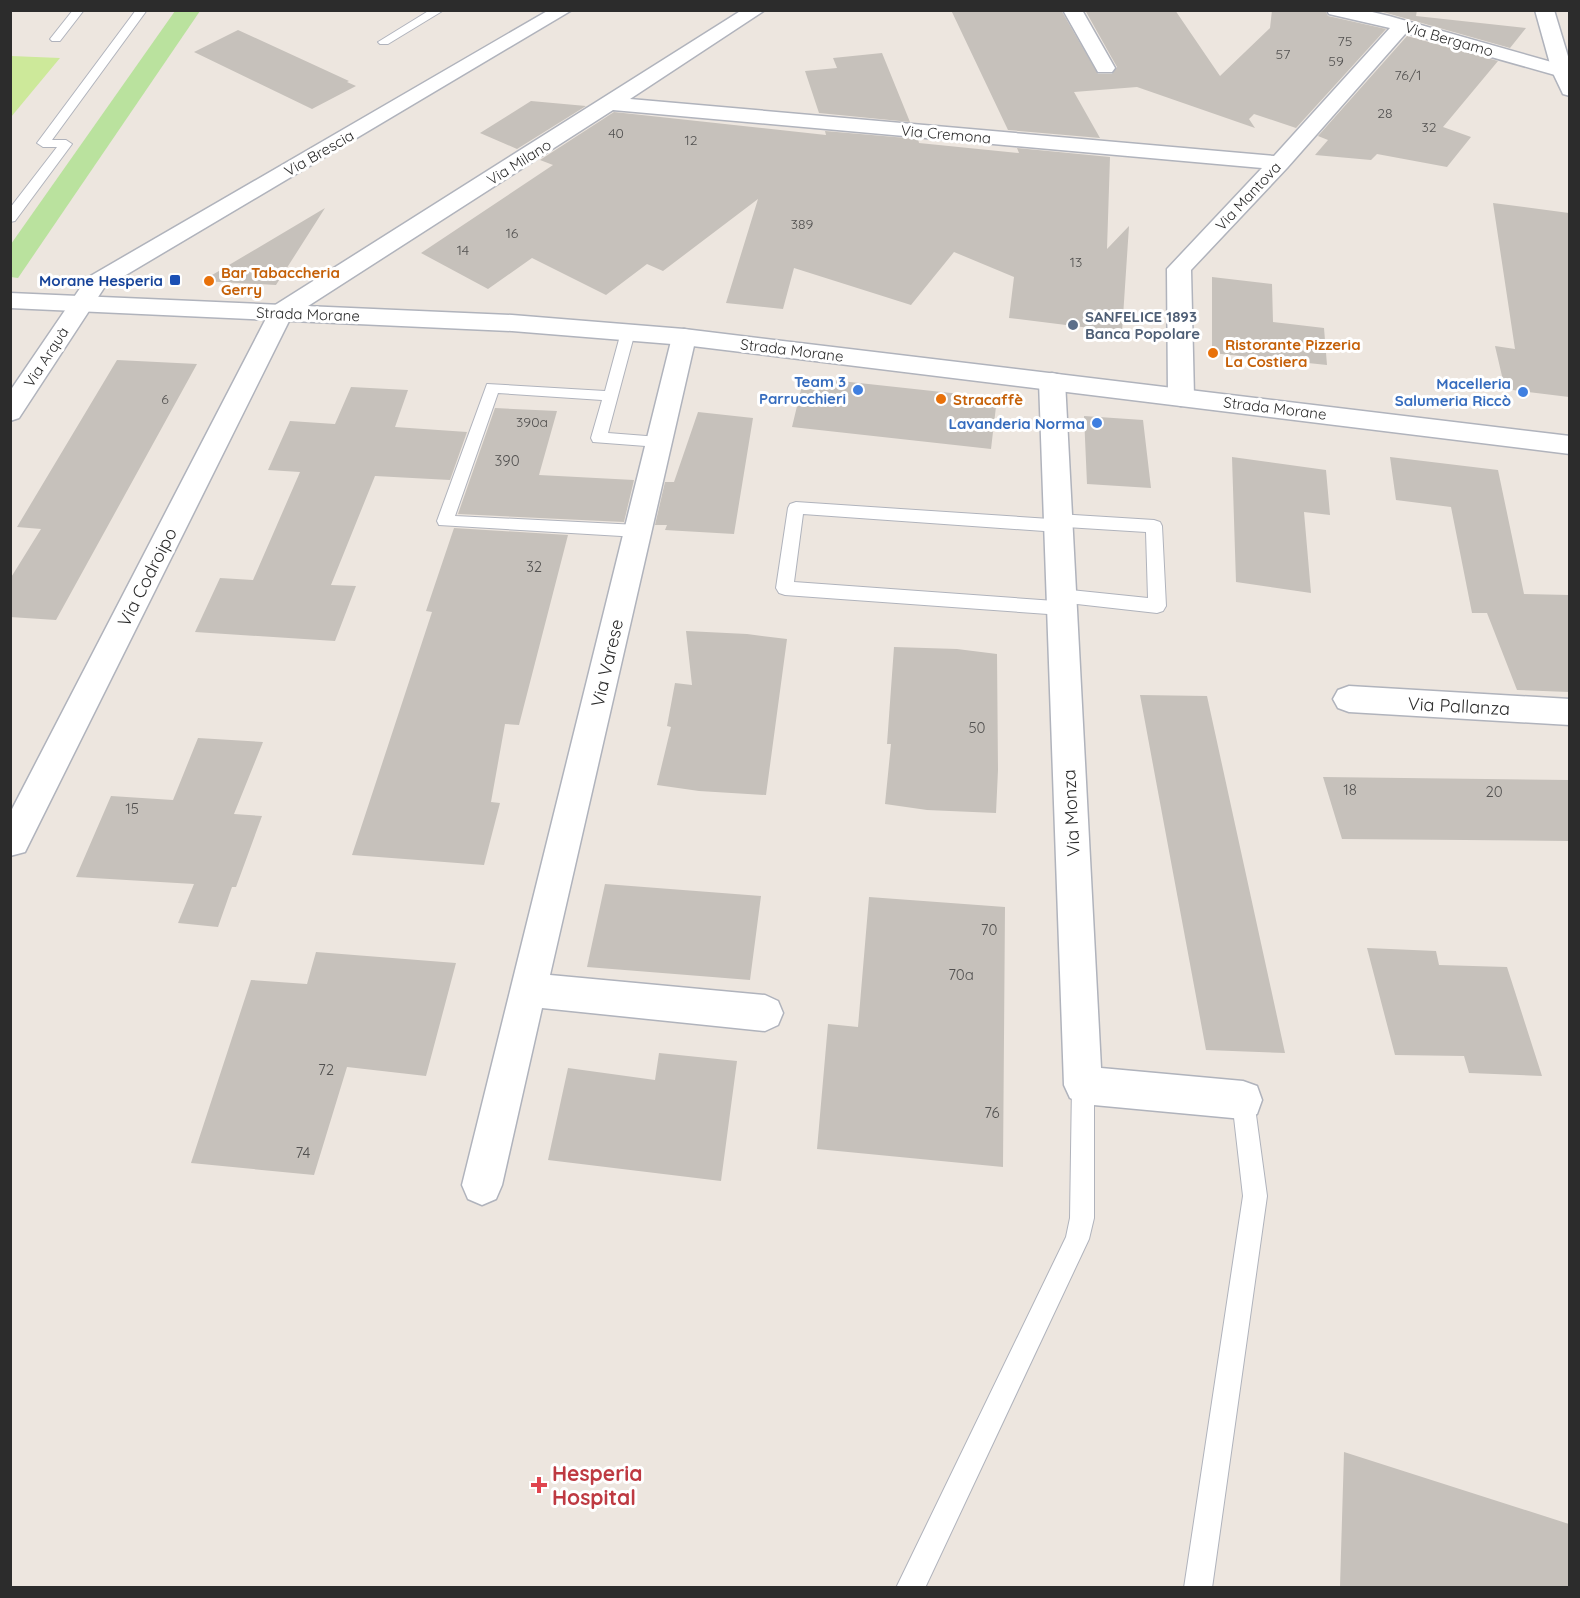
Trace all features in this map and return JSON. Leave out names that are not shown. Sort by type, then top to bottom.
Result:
[{"type":"street","name":"Via Milano","points":[[281,312],[613,104],[756,10]]},
{"type":"street","points":[[1072,10],[1105,68]]},
{"type":"street","name":"Via Bergamo","points":[[1336,10],[1562,71]]},
{"type":"street","points":[[1544,10],[1569,90]]},
{"type":"street","name":"Via Brescia","points":[[82,302],[95,283],[555,12]]},
{"type":"street","name":"Via Mantova","points":[[1181,397],[1179,269],[1279,164],[1402,26]]},
{"type":"street","name":"Via Cremona","points":[[613,104],[1279,164]]},
{"type":"street","name":"Strada Morane","points":[[10,300],[512,323],[684,337],[1569,445]]},
{"type":"street","name":"Via Arquà","points":[[10,412],[82,302]]},
{"type":"street","name":"Via Codroipo","points":[[13,842],[281,312]]},
{"type":"street","name":"Via Varese","points":[[482,1185],[684,337]]},
{"type":"street","name":"Via Monza","points":[[1052,381],[1083,1085]]},
{"type":"street","name":"Via Pallanza","points":[[1349,699],[1569,712]]},
{"type":"street","points":[[530,990],[765,1013]]},
{"type":"street","points":[[1083,1085],[1243,1100]]},
{"type":"lane","points":[[56,39],[79,10]]},
{"type":"lane","points":[[10,218],[66,144],[43,143],[142,10]]},
{"type":"lane","points":[[384,42],[439,10]]},
{"type":"lane","points":[[628,332],[599,438],[659,442]]},
{"type":"lane","points":[[611,396],[492,388],[445,521],[638,531]]},
{"type":"lane","points":[[796,508],[1058,523],[1154,526],[1157,606],[786,588],[796,508]]},
{"type":"lane","points":[[910,1587],[1077,1239],[1082,1218],[1083,1085]]},
{"type":"lane","points":[[1198,1587],[1255,1196],[1243,1100]]},
{"type":"green space","points":[[175,11],[200,11],[18,278],[11,277],[11,244]]},
{"type":"green space","points":[[10,56],[60,58],[11,117]]},
{"type":"building","points":[[951,10],[1061,10],[1098,74],[1112,74],[1117,67],[1085,10],[1175,10],[1220,76],[1270,28],[1272,10],[1325,10],[1328,16],[1386,29],[1296,128],[1254,114],[1249,119],[1255,128],[1137,87],[1074,92],[1100,138],[1008,130]]},
{"type":"building","points":[[1376,10],[1417,10],[1416,16],[1526,28],[1510,48]]},
{"type":"building","points":[[238,30],[356,86],[312,109],[194,52]]},
{"type":"building","points":[[1407,36],[1498,61],[1443,127],[1471,137],[1447,167],[1377,154],[1371,160],[1315,155],[1328,140],[1318,136]]},
{"type":"building","points":[[882,53],[910,122],[819,113],[805,71],[837,68],[833,58]]},
{"type":"building","points":[[531,101],[586,106],[517,149],[480,133]]},
{"type":"building","points":[[614,112],[826,135],[825,131],[918,139],[919,143],[1019,153],[1017,148],[1110,157],[1107,249],[1129,226],[1122,332],[1009,318],[1014,277],[954,252],[911,305],[794,268],[783,309],[726,303],[758,199],[663,271],[647,264],[606,295],[532,258],[488,289],[421,253],[553,165],[540,160]]},
{"type":"building","points":[[1493,203],[1569,213],[1569,397],[1505,389],[1495,346],[1515,349]]},
{"type":"building","points":[[325,208],[276,285],[202,281]]},
{"type":"building","points":[[1212,277],[1272,284],[1273,322],[1324,328],[1327,365],[1212,353]]},
{"type":"building","points":[[117,360],[197,364],[56,620],[10,617],[10,579],[41,529],[17,527]]},
{"type":"building","points":[[804,377],[997,398],[991,449],[792,427]]},
{"type":"building","points":[[351,387],[408,390],[395,427],[467,432],[450,480],[375,476],[331,585],[356,586],[335,641],[195,632],[220,578],[253,580],[300,472],[268,470],[290,421],[335,424]]},
{"type":"building","points":[[495,408],[557,411],[539,475],[634,480],[624,522],[458,514]]},
{"type":"building","points":[[698,412],[753,418],[734,534],[665,530],[667,525],[655,525],[665,482],[674,482]]},
{"type":"building","points":[[1084,416],[1143,420],[1151,488],[1087,484]]},
{"type":"building","points":[[1232,457],[1326,470],[1330,515],[1304,512],[1311,593],[1236,582]]},
{"type":"building","points":[[1390,457],[1498,470],[1524,594],[1569,595],[1569,692],[1517,690],[1487,613],[1472,613],[1451,507],[1396,500]]},
{"type":"building","points":[[454,528],[568,535],[519,725],[505,724],[491,802],[500,803],[484,865],[352,855],[432,612],[426,611]]},
{"type":"building","points":[[686,631],[747,634],[787,639],[766,795],[699,791],[657,785],[671,727],[667,726],[675,683],[692,685]]},
{"type":"building","points":[[894,647],[957,649],[997,654],[996,813],[927,810],[885,804],[891,744],[887,744]]},
{"type":"building","points":[[1140,695],[1207,696],[1285,1053],[1206,1050]]},
{"type":"building","points":[[198,738],[263,742],[234,814],[262,816],[236,887],[232,887],[218,927],[178,923],[194,884],[76,877],[111,796],[173,800]]},
{"type":"building","points":[[1323,777],[1569,780],[1569,841],[1342,839]]},
{"type":"building","points":[[605,884],[761,896],[750,980],[587,967]]},
{"type":"building","points":[[869,897],[1005,907],[1003,1167],[817,1149],[828,1024],[858,1027]]},
{"type":"building","points":[[1367,948],[1436,951],[1439,965],[1507,967],[1542,1076],[1469,1073],[1464,1056],[1395,1055]]},
{"type":"building","points":[[316,952],[456,963],[426,1076],[347,1067],[314,1175],[191,1163],[251,980],[307,984]]},
{"type":"building","points":[[659,1053],[737,1061],[721,1181],[548,1160],[568,1068],[655,1080]]},
{"type":"building","points":[[1344,1452],[1569,1524],[1569,1587],[1340,1587]]},
{"type":"place","name":"Morane Hesperia","points":[[175,280]]},
{"type":"place","name":"Bar Tabaccheria Gerry","points":[[209,281]]},
{"type":"place","name":"SANFELICE 1893 Banca Popolare","points":[[1073,325]]},
{"type":"place","name":"Ristorante Pizzeria La Costiera","points":[[1213,353]]},
{"type":"place","name":"Team 3 Parrucchieri","points":[[858,390]]},
{"type":"place","name":"Macelleria Salumeria Riccò","points":[[1523,392]]},
{"type":"place","name":"Stracaffè","points":[[941,399]]},
{"type":"place","name":"Lavanderia Norma","points":[[1097,423]]},
{"type":"place","name":"Hesperia Hospital","points":[[539,1485]]}]
